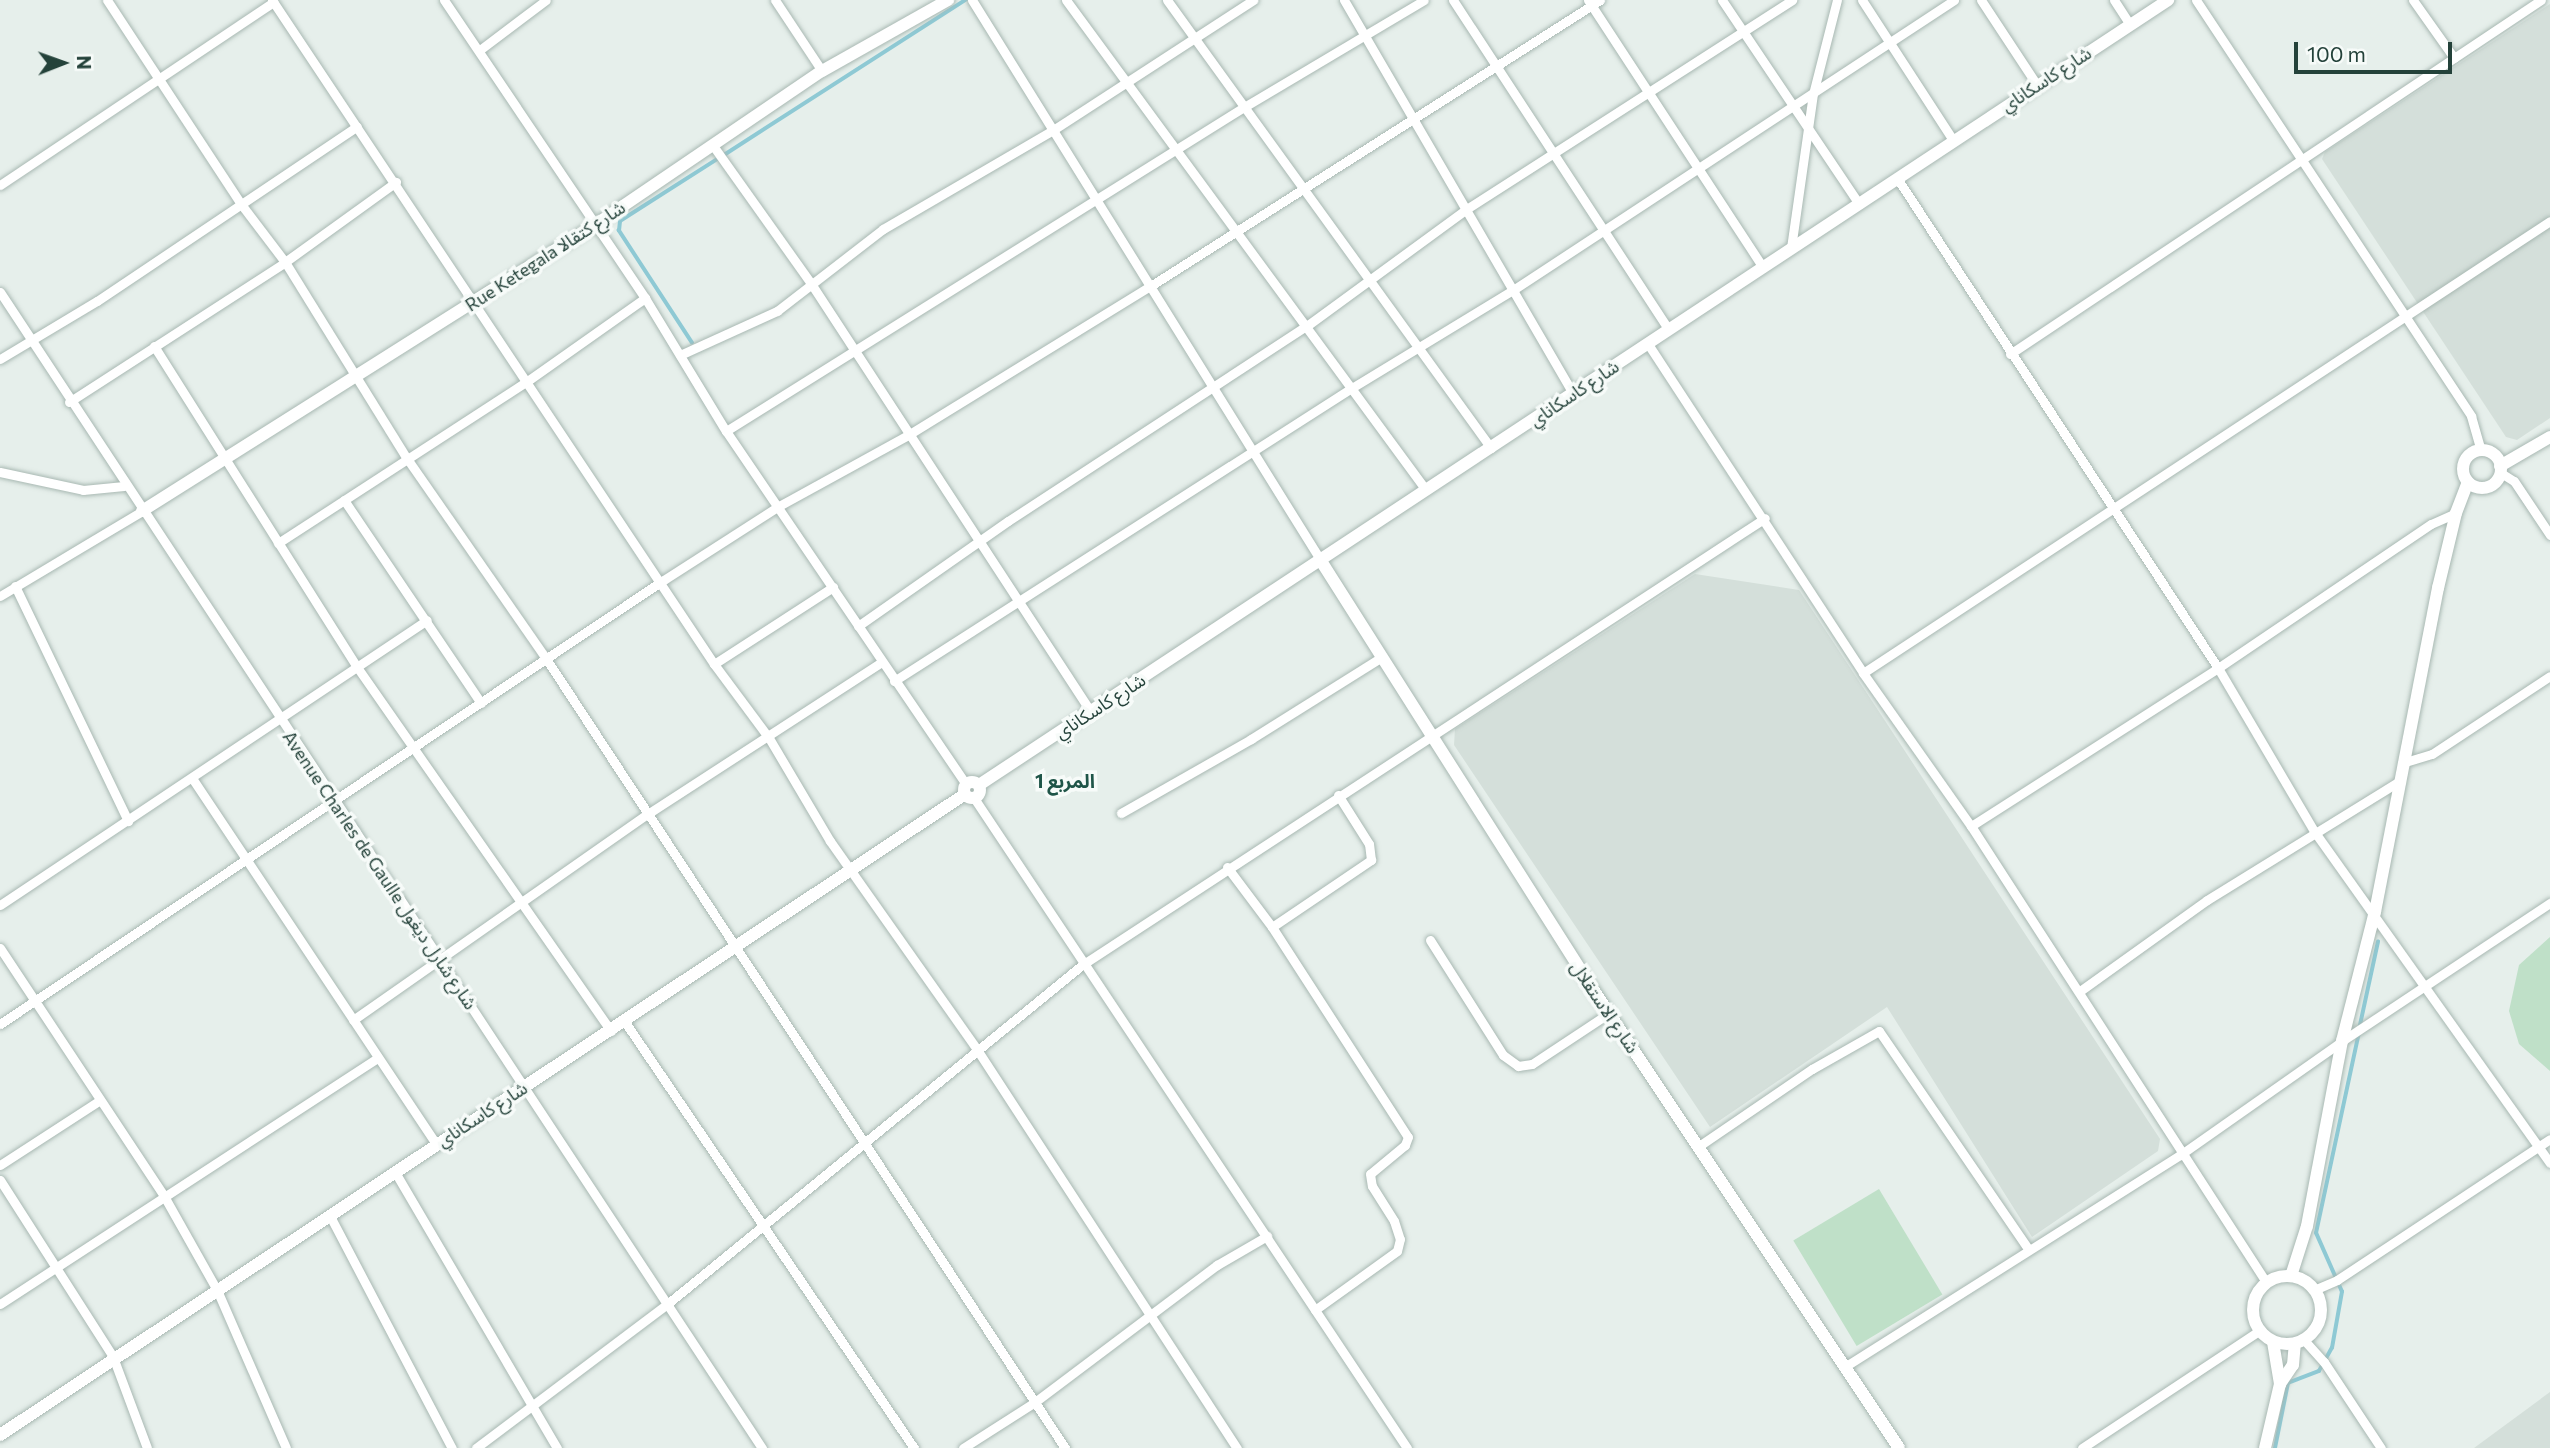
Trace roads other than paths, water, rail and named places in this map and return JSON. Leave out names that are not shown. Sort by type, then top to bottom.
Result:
[{"type":"street","points":[[107,0],[241,204],[285,262],[408,460],[545,657],[646,816],[736,946],[1065,1448]]},
{"type":"street","points":[[444,0],[481,49],[645,298],[726,430],[894,681],[971,790],[1082,965],[1406,1446],[1392,1448]]},
{"type":"street","points":[[481,49],[546,0]]},
{"type":"street","points":[[775,0],[822,71]]},
{"type":"street","name":"Rue Ketegala شارع كتقالا","points":[[142,511],[223,457],[596,225],[822,71],[948,0]]},
{"type":"street","points":[[972,0],[1096,202],[1152,285],[1256,451],[1321,561]]},
{"type":"street","points":[[1066,0],[1128,80],[1426,490]]},
{"type":"street","points":[[1167,0],[1307,189],[1491,449]]},
{"type":"street","points":[[680,355],[750,326],[812,285],[883,229],[1053,130],[1193,36],[1253,0]]},
{"type":"street","points":[[1344,0],[1573,393]]},
{"type":"street","points":[[726,430],[1178,151],[1244,107],[1424,0]]},
{"type":"street","points":[[1453,0],[1669,330]]},
{"type":"street","points":[[0,1024],[246,859],[415,750],[545,657],[779,506],[908,435],[1152,285],[1307,189],[1590,3],[1601,0]]},
{"type":"street","points":[[1721,0],[1858,204]]},
{"type":"street","points":[[858,626],[979,542],[1308,325],[1465,210],[1740,29],[1792,0]]},
{"type":"street","points":[[1791,247],[1813,94],[1837,0]]},
{"type":"street","points":[[1862,0],[1953,140]]},
{"type":"street","points":[[894,681],[1350,389],[1513,290],[1793,109],[1954,0]]},
{"type":"street","points":[[1981,0],[2037,85]]},
{"type":"street","points":[[2114,0],[2130,24]]},
{"type":"street","name":"شارع كاسكاناي","points":[[0,1435],[113,1357],[625,1022],[971,790],[2168,0]]},
{"type":"street","points":[[2196,0],[2471,416],[2481,450]]},
{"type":"street","points":[[2413,0],[2454,58]]},
{"type":"street","points":[[2010,354],[2541,0]]},
{"type":"street","points":[[0,185],[273,1],[473,303],[662,581],[714,664],[769,738],[852,871],[976,1048],[1147,1316],[1237,1448]]},
{"type":"street","points":[[1590,3],[1763,267]]},
{"type":"street","points":[[0,359],[241,204],[356,126]]},
{"type":"street","points":[[714,147],[812,285],[1091,712]]},
{"type":"street","points":[[1897,178],[2110,509],[2218,668],[2314,831],[2375,912],[2550,1163]]},
{"type":"street","points":[[69,402],[285,262],[396,183]]},
{"type":"street","points":[[1863,673],[2550,220]]},
{"type":"street","name":"Avenue Charles de Gaulle شارع شارل ديغول","points":[[0,292],[124,486],[762,1448]]},
{"type":"street","points":[[278,543],[526,382],[645,298]]},
{"type":"street","points":[[1648,344],[1765,518],[1863,673],[1971,826],[2080,991],[2180,1155],[2266,1282]]},
{"type":"street","points":[[154,346],[357,667],[611,1031]]},
{"type":"street","points":[[2468,482],[2485,488],[2500,469],[2550,437]]},
{"type":"street","points":[[2291,1276],[2307,1226],[2342,1041],[2375,912],[2398,782],[2456,513],[2468,482],[2464,464],[2470,454],[2481,450],[2493,454],[2500,469],[2514,481],[2550,535]]},
{"type":"street","points":[[0,472],[83,490],[124,486]]},
{"type":"street","points":[[344,500],[481,703]]},
{"type":"street","points":[[0,596],[142,511]]},
{"type":"street","points":[[1971,826],[2218,668],[2431,524],[2456,513]]},
{"type":"street","points":[[475,1448],[666,1305],[976,1048],[1082,965],[1227,867],[1765,518]]},
{"type":"street","name":"شارع الاستقلال","points":[[1321,561],[1428,737],[1899,1448]]},
{"type":"street","points":[[15,586],[128,821]]},
{"type":"street","points":[[714,664],[833,587]]},
{"type":"street","points":[[0,905],[427,620]]},
{"type":"street","points":[[1121,813],[1251,739],[1380,658]]},
{"type":"street","points":[[353,1020],[524,904],[646,816],[882,663]]},
{"type":"street","points":[[2402,763],[2432,754],[2550,676]]},
{"type":"street","points":[[192,778],[436,1144]]},
{"type":"street","points":[[2080,991],[2161,930],[2314,831],[2398,782]]},
{"type":"street","points":[[1272,927],[1371,860],[1369,844],[1338,795]]},
{"type":"street","points":[[1227,867],[1272,927],[1408,1136],[1405,1145],[1370,1174],[1372,1186],[1394,1221],[1400,1239],[1397,1251],[1315,1310]]},
{"type":"street","points":[[1846,1366],[2180,1155],[2342,1041],[2550,903]]},
{"type":"street","points":[[1430,940],[1503,1055],[1518,1066],[1532,1064],[1609,1013]]},
{"type":"street","points":[[0,948],[164,1196],[217,1290],[286,1448]]},
{"type":"street","points":[[625,1022],[765,1224],[914,1448]]},
{"type":"street","points":[[1699,1146],[1812,1069],[1880,1031],[2029,1250]]},
{"type":"street","points":[[0,1304],[378,1058]]},
{"type":"street","points":[[0,1165],[100,1100]]},
{"type":"street","points":[[2314,1290],[2337,1280],[2550,1139]]},
{"type":"street","points":[[396,1172],[557,1448]]},
{"type":"street","points":[[0,1180],[113,1357],[147,1448]]},
{"type":"street","points":[[330,1216],[452,1448]]},
{"type":"street","points":[[963,1448],[1035,1402],[1147,1316],[1266,1236]]},
{"type":"street","points":[[2265,1448],[2280,1384],[2293,1365],[2299,1342],[2319,1323],[2319,1300],[2314,1290],[2291,1276],[2266,1282]]},
{"type":"street","points":[[2266,1282],[2252,1311],[2259,1331],[2273,1342],[2299,1342],[2324,1362],[2381,1448]]},
{"type":"street","points":[[2082,1448],[2259,1331]]},
{"type":"street","points":[[2273,1342],[2280,1384]]},
{"type":"waterway","points":[[724,155],[965,0]]},
{"type":"waterway","points":[[692,343],[619,231],[620,221],[719,158]]},
{"type":"waterway","points":[[2360,1025],[2378,942]]},
{"type":"waterway","points":[[2275,1448],[2288,1383],[2319,1371],[2332,1348],[2342,1292],[2316,1233],[2359,1033]]},
{"type":"district","name":"المربع 1","points":[[1065,781]]}]
